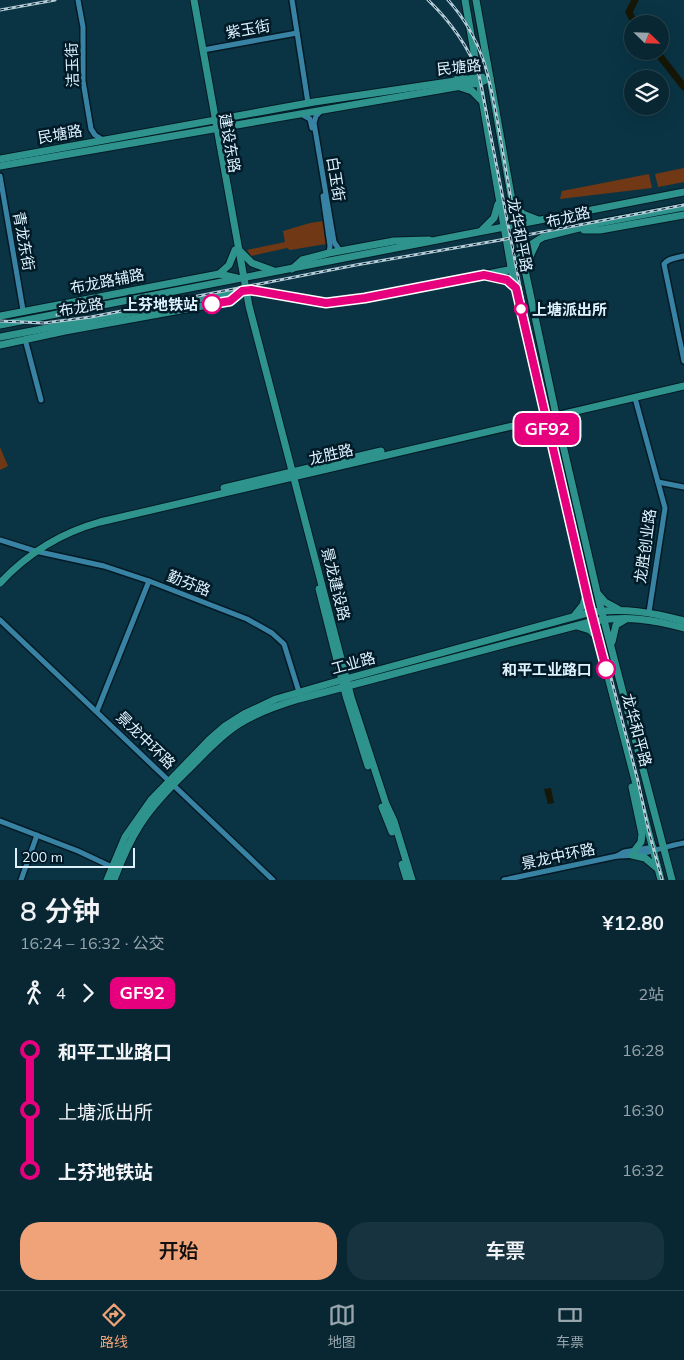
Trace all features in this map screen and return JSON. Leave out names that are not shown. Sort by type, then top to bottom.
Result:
[{"type":"main road","name":"龙华和平路","points":[[465,0],[511,267],[544,416],[591,612],[661,880]]},
{"type":"main road","name":"龙华和平路","points":[[476,0],[522,256],[556,414],[597,593],[672,880]]},
{"type":"main road","name":"建设东路","points":[[192,1],[203,50],[215,130],[244,291]]},
{"type":"main road","name":"建设东路","points":[[192,1],[214,121]]},
{"type":"main road","points":[[474,50],[470,64],[454,84],[472,91],[482,101]]},
{"type":"main road","name":"民塘路","points":[[0,159],[308,103],[490,78]]},
{"type":"main road","name":"民塘路","points":[[0,166],[321,111],[454,84]]},
{"type":"main road","name":"布龙路","points":[[0,325],[440,241],[504,226],[541,221],[684,192]]},
{"type":"main road","points":[[481,231],[494,218],[499,198]]},
{"type":"main road","points":[[512,202],[523,214],[541,221]]},
{"type":"main road","name":"布龙路","points":[[0,337],[244,291],[255,290],[326,303],[365,298],[503,272],[511,267],[539,239],[599,223],[684,207]]},
{"type":"main road","points":[[578,230],[600,230],[684,215]]},
{"type":"main road","name":"布龙路","points":[[329,253],[394,241],[414,239],[440,241]]},
{"type":"main road","points":[[527,274],[529,259],[539,239]]},
{"type":"main road","points":[[219,274],[229,265],[236,248],[250,262],[276,272]]},
{"type":"main road","points":[[292,269],[302,260],[329,253]]},
{"type":"main road","points":[[219,274],[242,278]]},
{"type":"main road","name":"布龙路辅路","points":[[0,316],[23,310],[219,274]]},
{"type":"main road","points":[[484,275],[507,280],[516,288]]},
{"type":"main road","points":[[0,345],[230,301],[244,291]]},
{"type":"main road","name":"景龙建设路","points":[[244,291],[345,683],[381,806],[390,825],[407,880]]},
{"type":"main road","points":[[70,302],[95,306]]},
{"type":"main road","name":"龙胜路","points":[[556,414],[684,382]]},
{"type":"main road","name":"龙胜路","points":[[0,577],[32,551],[66,529],[98,518],[544,416],[635,399],[684,386]]},
{"type":"main road","name":"龙胜路","points":[[0,583],[32,551]]},
{"type":"main road","points":[[572,618],[581,609],[586,592]]},
{"type":"main road","points":[[597,593],[609,605],[624,610]]},
{"type":"main road","name":"工业路","points":[[107,880],[130,828],[147,806],[216,743],[245,720],[281,704],[345,683],[591,612],[649,608],[684,621]]},
{"type":"main road","points":[[611,647],[616,625],[632,618]]},
{"type":"main road","name":"工业路","points":[[114,880],[124,854],[136,832],[172,782],[209,740],[234,720],[264,704],[299,692],[345,683],[604,619],[632,618],[653,620],[684,628]]},
{"type":"main road","points":[[572,626],[588,630],[598,638]]},
{"type":"main road","name":"景龙建设路","points":[[345,683],[386,804],[394,822],[412,880]]},
{"type":"main road","points":[[624,735],[627,765],[642,829],[641,842],[634,853],[645,858],[658,869]]},
{"type":"street","name":"洁玉街","points":[[78,0],[83,27],[83,81],[91,129]]},
{"type":"street","points":[[292,0],[308,103]]},
{"type":"street","name":"紫玉街","points":[[203,50],[297,33]]},
{"type":"street","name":"白玉街","points":[[321,111],[316,116],[314,123],[334,242],[340,251]]},
{"type":"street","name":"白玉街","points":[[301,114],[308,118],[311,123],[330,247],[329,253]]},
{"type":"street","points":[[91,129],[98,138],[106,140]]},
{"type":"street","points":[[82,144],[88,140],[91,129]]},
{"type":"street","name":"青龙东街","points":[[0,176],[23,310]]},
{"type":"street","points":[[684,256],[664,264],[684,361]]},
{"type":"street","points":[[25,339],[40,400]]},
{"type":"street","name":"龙胜创业路","points":[[635,399],[665,510],[649,608]]},
{"type":"street","points":[[658,482],[684,487]]},
{"type":"street","name":"勤芬路","points":[[0,540],[32,551],[104,566],[149,581],[231,612],[272,632],[284,644],[299,692]]},
{"type":"street","points":[[98,711],[149,581]]},
{"type":"street","name":"景龙中环路","points":[[0,620],[98,711],[273,880]]},
{"type":"street","points":[[0,821],[78,851],[112,867]]},
{"type":"street","points":[[21,880],[38,835]]},
{"type":"street","name":"景龙中环路","points":[[504,880],[617,856],[624,852],[634,853],[684,843]]},
{"type":"shaded area","points":[[684,168],[684,182],[658,187],[655,174]]},
{"type":"shaded area","points":[[649,174],[652,188],[560,199],[562,191]]},
{"type":"shaded area","points":[[323,221],[326,244],[290,250],[287,248],[251,256],[247,250],[285,242],[283,231]]},
{"type":"shaded area","points":[[0,447],[8,466],[0,470]]},
{"type":"shaded area","points":[[551,788],[554,803],[548,804],[544,789]]},
{"type":"waterway","points":[[630,15],[629,12],[635,0]]},
{"type":"waterway","points":[[663,60],[684,87]]},
{"type":"railway","points":[[0,10],[55,0]]},
{"type":"railway","points":[[428,0],[458,34],[479,75],[524,307],[586,582],[662,880]]},
{"type":"railway","points":[[448,0],[470,31],[478,47],[489,81],[517,238]]},
{"type":"railway","points":[[0,321],[44,323],[91,317],[356,265],[684,205]]},
{"type":"railway","points":[[57,315],[101,308]]},
{"type":"bus line","name":"GF92","points":[[212,304],[230,301],[242,291],[251,290],[326,303],[365,298],[484,275],[511,282],[516,288],[586,592],[606,669]]},
{"type":"place","name":"上芬地铁站","points":[[212,304]]},
{"type":"place","name":"上塘派出所","points":[[521,309]]},
{"type":"place","name":"和平工业路口","points":[[606,669]]}]
